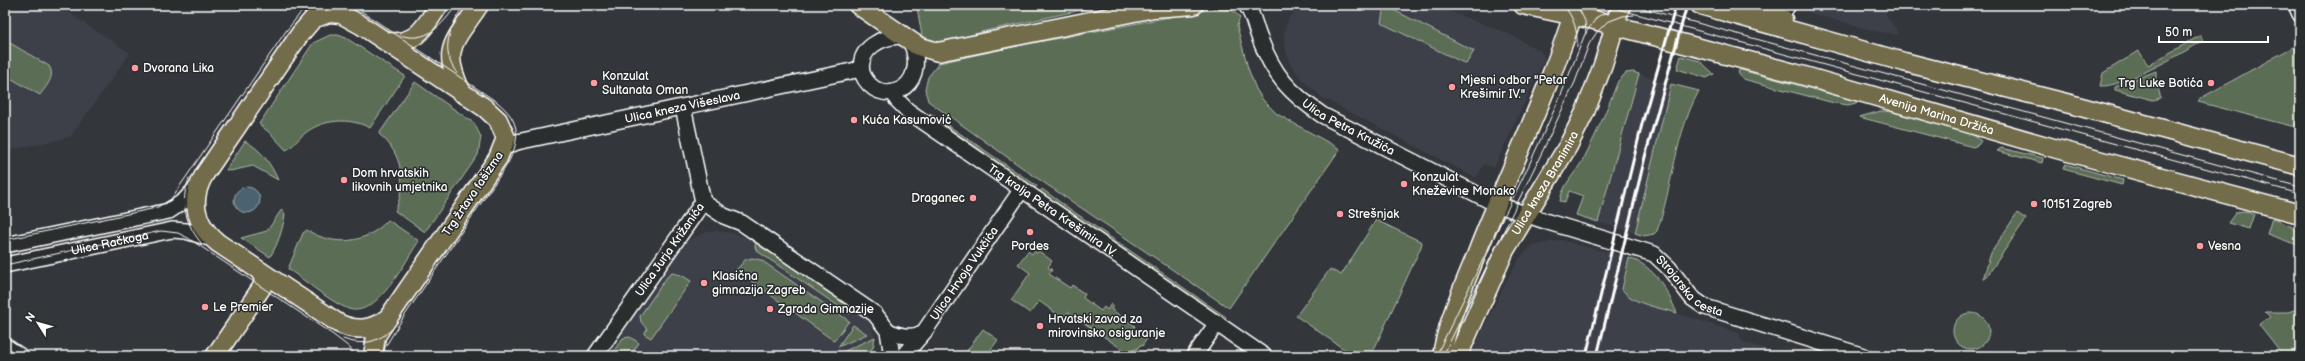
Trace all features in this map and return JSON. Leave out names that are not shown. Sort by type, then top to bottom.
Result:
[{"type":"main road","points":[[388,42],[400,43],[414,37],[423,28],[439,5]]},
{"type":"main road","points":[[462,93],[452,72],[451,51],[479,5]]},
{"type":"main road","points":[[858,5],[925,50],[938,52],[1158,6],[1194,5]]},
{"type":"main road","points":[[1442,356],[1462,290],[1496,204],[1555,70],[1575,10],[1523,5]]},
{"type":"main road","name":"Ulica kneza Branimira","points":[[1458,356],[1494,273],[1526,215],[1568,146],[1585,112],[1621,5]]},
{"type":"main road","points":[[1700,5],[1822,40],[2070,104],[2300,166]]},
{"type":"main road","points":[[1750,5],[1784,11],[1822,40]]},
{"type":"main road","name":"Trg žrtava fašizma","points":[[328,9],[350,18],[388,42],[462,93],[498,120],[506,138],[504,147],[388,318],[368,328],[353,329],[346,327],[213,239],[198,220],[195,199],[198,186],[300,34],[313,19],[328,9]]},
{"type":"main road","name":"Avenija Marina Držića","points":[[1575,10],[1615,26],[1815,79],[2057,149],[2300,214]]},
{"type":"main road","points":[[216,356],[262,287],[264,279],[260,271]]},
{"type":"main road","points":[[373,356],[376,336],[388,318]]},
{"type":"street","name":"Ulica Petra Kružića","points":[[1246,5],[1253,18],[1266,55],[1277,74],[1303,102],[1355,133],[1496,204]]},
{"type":"street","points":[[2296,5],[2300,14]]},
{"type":"street","points":[[911,80],[917,59],[902,35],[889,37],[870,46],[864,56],[861,69],[864,78],[874,88],[884,92],[895,92],[902,89],[911,80],[924,64],[938,52]]},
{"type":"street","name":"Ulica kneza Višeslava","points":[[504,147],[517,142],[683,108],[861,69]]},
{"type":"street","name":"Trg kralja Petra Krešimira IV.","points":[[895,92],[897,100],[908,111],[1264,356]]},
{"type":"street","name":"Ulica Jurja Križanića","points":[[595,356],[703,202],[683,108]]},
{"type":"street","name":"Ulica Račkoga","points":[[5,245],[169,211],[179,205],[198,186]]},
{"type":"street","name":"Ulica Hrvoja Vukčića","points":[[903,356],[924,332],[1022,189]]},
{"type":"street","points":[[703,202],[724,216],[742,223],[875,314],[888,331],[892,356]]},
{"type":"street","name":"Strojarska cesta","points":[[1496,204],[1526,215],[1654,254],[1669,268],[1692,298],[1705,307],[1864,356]]},
{"type":"street","name":"Ulica Račkoga","points":[[5,264],[172,230],[186,231],[213,239]]},
{"type":"street","points":[[1194,356],[1217,323]]},
{"type":"street","points":[[888,331],[900,336],[911,336],[924,332]]},
{"type":"street","points":[[5,346],[20,356]]},
{"type":"shaded area","points":[[5,5],[57,5],[130,53],[70,137],[5,151]]},
{"type":"shaded area","points":[[1305,5],[1418,5],[1446,10],[1507,33],[1539,50],[1545,58],[1494,168],[1484,164],[1476,178],[1323,98],[1304,82],[1290,64],[1285,47],[1284,33],[1288,20],[1296,9]]},
{"type":"shaded area","points":[[1805,5],[1886,5],[1886,15],[1900,35],[1875,31],[1810,13],[1804,7]]},
{"type":"shaded area","points":[[1639,74],[1671,84],[1635,233],[1598,222]]},
{"type":"shaded area","points":[[716,231],[733,233],[756,241],[861,313],[870,322],[875,337],[873,347],[868,356],[603,356],[676,250],[690,239],[707,232]]},
{"type":"shaded area","points":[[1560,240],[1629,258],[1622,289],[1635,300],[1739,333],[1742,342],[1792,356],[1470,356],[1509,276],[1522,255],[1532,246]]},
{"type":"green space","points":[[918,5],[1104,5],[985,31],[945,43],[931,41],[922,36],[917,7]]},
{"type":"green space","points":[[1384,5],[1474,51],[1466,64],[1381,23]]},
{"type":"green space","points":[[1217,8],[1232,10],[1240,17],[1237,26],[1248,68],[1256,89],[1263,100],[1277,114],[1340,149],[1229,308],[1034,176],[928,101],[925,89],[928,77],[939,63],[1007,48]]},
{"type":"green space","points":[[330,35],[338,35],[346,38],[405,76],[370,128],[362,124],[345,121],[336,121],[319,125],[304,134],[286,150],[259,124],[313,43]]},
{"type":"green space","points":[[2201,35],[2203,41],[2152,69],[2122,82],[2100,86],[2103,73],[2139,51],[2148,65]]},
{"type":"green space","points":[[5,40],[49,66],[51,70],[51,78],[40,95],[5,75]]},
{"type":"green space","points":[[2293,47],[2297,50],[2298,119],[2295,127],[2198,102],[2201,98]]},
{"type":"green space","points":[[1681,56],[1700,61],[1714,74],[1707,78],[1677,69]]},
{"type":"green space","points":[[1739,70],[1860,102],[1848,105],[1834,103],[1743,79],[1738,73]]},
{"type":"green space","points":[[2156,71],[2156,82],[2161,98],[2153,100],[2115,90],[2115,87]]},
{"type":"green space","points":[[1633,72],[1639,74],[1598,222],[1576,215],[1583,196],[1569,191],[1565,202],[1560,201],[1561,195],[1566,184],[1589,149],[1618,81],[1626,73]]},
{"type":"green space","points":[[415,82],[474,123],[481,137],[478,155],[425,232],[395,211],[399,201],[402,180],[398,160],[393,150],[379,134]]},
{"type":"green space","points":[[1671,84],[1699,91],[1691,108],[1679,142],[1667,196],[1657,231],[1654,234],[1644,236],[1635,233]]},
{"type":"green space","points":[[1881,111],[1893,112],[1972,134],[1981,141],[1978,145],[1973,147],[1859,117]]},
{"type":"green space","points":[[930,113],[1037,186],[1035,188],[930,115]]},
{"type":"green space","points":[[245,141],[261,153],[272,168],[278,180],[253,166],[230,171],[226,170]]},
{"type":"green space","points":[[2001,148],[2043,158],[2042,163],[1997,151]]},
{"type":"green space","points":[[2065,164],[2123,180],[2122,185],[2063,169]]},
{"type":"green space","points":[[1042,189],[1226,317],[1225,319],[1040,192]]},
{"type":"green space","points":[[282,209],[285,214],[283,225],[278,242],[270,257],[241,238],[267,231]]},
{"type":"green space","points":[[2244,211],[2254,214],[2249,229],[2228,223],[2236,212]]},
{"type":"green space","points":[[2017,213],[2026,219],[1985,279],[1983,279],[1991,253]]},
{"type":"green space","points":[[2272,218],[2292,227],[2300,234],[2300,243],[2295,244],[2267,234]]},
{"type":"green space","points":[[388,220],[419,241],[398,275],[379,298],[368,306],[357,310],[346,308],[323,294],[288,269],[303,233],[307,230],[328,239],[339,241],[349,240],[370,234]]},
{"type":"green space","points":[[1376,220],[1422,242],[1371,356],[1354,356],[1296,316],[1330,269],[1341,275]]},
{"type":"green space","points":[[756,241],[854,308],[850,314],[757,251],[755,247]]},
{"type":"green space","points":[[1028,251],[1032,254],[1034,251],[1037,253],[1039,251],[1052,261],[1048,267],[1052,270],[1049,274],[1070,288],[1072,285],[1085,294],[1083,298],[1101,311],[1104,307],[1107,310],[1111,304],[1113,306],[1111,309],[1135,326],[1133,329],[1147,339],[1142,346],[1140,345],[1137,349],[1132,350],[1132,356],[1068,312],[1064,319],[1039,301],[1030,313],[1011,300],[1030,273],[1018,264]]},
{"type":"green space","points":[[752,258],[761,260],[849,321],[834,341],[736,270],[745,260]]},
{"type":"green space","points":[[1629,258],[1646,267],[1653,273],[1669,296],[1677,313],[1647,305],[1626,294],[1622,289]]},
{"type":"green space","points":[[672,273],[681,275],[691,281],[651,338],[644,334],[647,329],[641,322],[640,316],[667,277]]},
{"type":"green space","points":[[2300,308],[2300,342],[2291,356],[2278,356],[2280,352],[2259,325],[2270,317],[2265,312],[2288,312]]},
{"type":"green space","points":[[1975,313],[1984,318],[1988,324],[1988,338],[1984,344],[1975,349],[1967,349],[1958,344],[1954,338],[1953,327],[1958,318],[1964,314]]},
{"type":"green space","points":[[853,325],[867,334],[838,347]]},
{"type":"green space","points":[[983,329],[998,340],[986,356],[972,356],[966,352]]},
{"type":"green space","points":[[630,337],[639,343],[630,356],[610,356],[623,338]]},
{"type":"green space","points":[[875,337],[873,347],[868,356],[834,356]]},
{"type":"water","points":[[247,187],[256,191],[260,200],[256,209],[247,213],[238,209],[234,200],[238,191]]},
{"type":"tram line","points":[[5,240],[156,208],[171,199],[286,31],[307,5]]},
{"type":"tram line","points":[[352,5],[497,102],[511,116],[516,131],[515,147],[507,165],[403,318],[385,347],[384,356]]},
{"type":"tram line","points":[[400,35],[409,37],[426,35],[439,26],[456,5]]},
{"type":"tram line","points":[[457,73],[449,56],[448,39],[454,21],[464,5]]},
{"type":"tram line","points":[[1563,5],[1573,19],[1577,35],[1577,47]]},
{"type":"tram line","points":[[1577,5],[1585,21],[1586,34]]},
{"type":"tram line","points":[[1603,5],[2300,194]]},
{"type":"tram line","points":[[1631,5],[2300,187]]},
{"type":"tram line","points":[[1436,356],[1528,167],[1561,95],[1585,34],[1597,17],[1614,8]]},
{"type":"tram line","points":[[1443,356],[1575,82],[1589,44],[1597,32],[1607,22],[1623,16],[1634,15]]},
{"type":"tram line","points":[[189,179],[186,188],[184,205],[188,221],[196,237],[202,244]]},
{"type":"tram line","points":[[5,265],[161,231],[178,233],[188,238],[332,334],[349,347],[356,356]]},
{"type":"tram line","points":[[343,339],[363,343],[369,342],[381,337],[392,329]]},
{"type":"railway","points":[[1586,356],[1642,124],[1676,5]]},
{"type":"railway","points":[[1597,356],[1645,157],[1687,5]]},
{"type":"place","name":"Dvorana Lika","points":[[135,68]]},
{"type":"place","name":"Konzulat Sultanata Oman","points":[[594,83]]},
{"type":"place","name":"Trg Luke Botića","points":[[2211,83]]},
{"type":"place","name":"Mjesni odbor \"Petar Krešimir IV.\"","points":[[1452,87]]},
{"type":"place","name":"Kuća Kasumović","points":[[854,120]]},
{"type":"place","name":"Dom hrvatskih likovnih umjetnika","points":[[344,180]]},
{"type":"place","name":"Konzulat Kneževine Monako","points":[[1404,184]]},
{"type":"place","name":"Draganec","points":[[973,198]]},
{"type":"place","name":"10151 Zagreb","points":[[2034,204]]},
{"type":"place","name":"Strešnjak","points":[[1340,214]]},
{"type":"place","name":"Pordes","points":[[1030,232]]},
{"type":"place","name":"Vesna","points":[[2200,246]]},
{"type":"place","name":"Klasična gimnazija Zagreb","points":[[704,283]]},
{"type":"place","name":"Le Premier","points":[[205,307]]},
{"type":"place","name":"Zgrada Gimnazije","points":[[770,309]]},
{"type":"place","name":"Hrvatski zavod za mirovinsko osiguranje","points":[[1040,326]]}]
